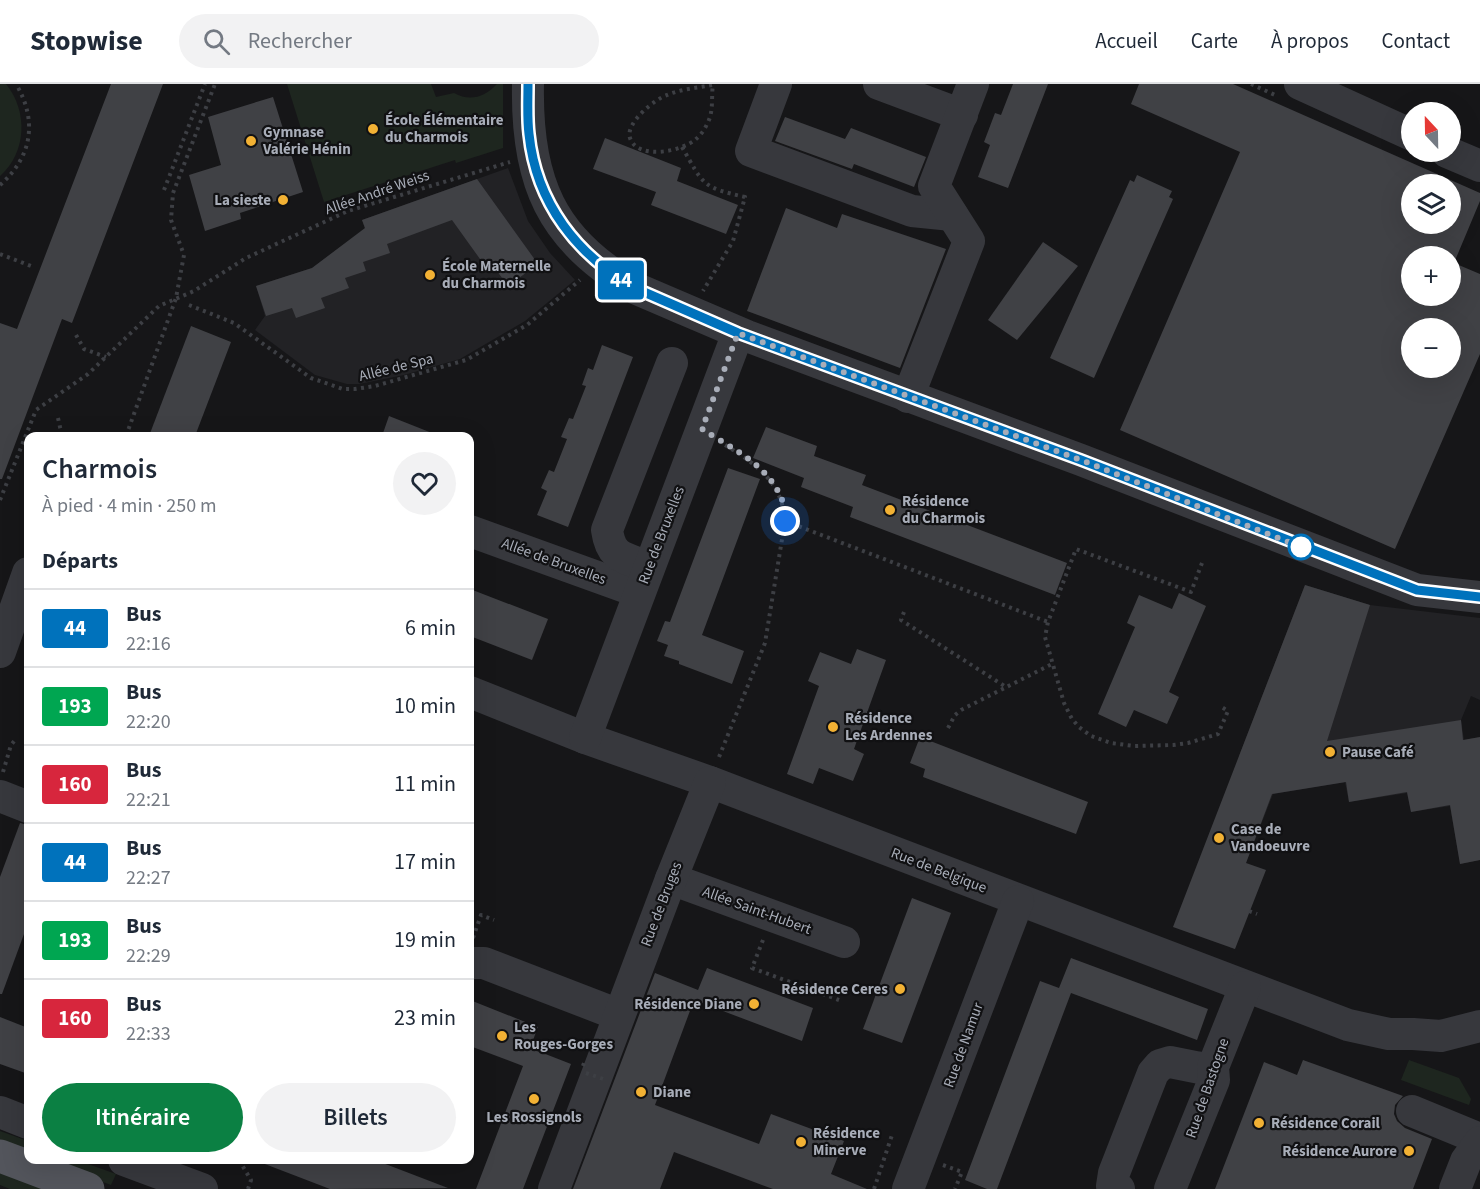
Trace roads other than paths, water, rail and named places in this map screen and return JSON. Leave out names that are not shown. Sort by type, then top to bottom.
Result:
[{"type":"main road","points":[[0,1156],[88,1189]]},
{"type":"street","points":[[528,84],[529,136],[535,168],[558,220],[584,251],[599,264],[637,289],[738,333],[1081,460],[1417,590],[1480,597]]},
{"type":"street","points":[[776,84],[751,151],[912,211],[952,215]]},
{"type":"street","points":[[879,84],[962,115]]},
{"type":"street","points":[[908,397],[969,241],[934,186],[973,84]]},
{"type":"street","points":[[1300,84],[1401,130]]},
{"type":"street","points":[[1461,158],[1480,166]]},
{"type":"street","name":"Rue de Bruxelles","points":[[585,738],[738,333]]},
{"type":"street","points":[[644,580],[616,554],[609,544],[607,530],[672,363]]},
{"type":"street","name":"Allée de Bruxelles","points":[[474,532],[644,580]]},
{"type":"street","points":[[0,652],[6,593],[24,568]]},
{"type":"street","points":[[6,593],[24,577]]},
{"type":"street","name":"Rue de Belgique","points":[[474,694],[585,738],[714,771],[1018,900],[1348,1025],[1389,1034],[1441,1036],[1480,1026]]},
{"type":"street","name":"Rue de Bruges","points":[[554,1189],[714,771]]},
{"type":"street","points":[[0,779],[24,788]]},
{"type":"street","points":[[0,796],[24,805]]},
{"type":"street","name":"Allée Saint-Hubert","points":[[671,879],[844,942]]},
{"type":"street","name":"Rue de Namur","points":[[908,1189],[1018,900]]},
{"type":"street","points":[[474,963],[484,963],[617,1021]]},
{"type":"street","points":[[474,973],[480,979],[617,1021]]},
{"type":"street","name":"Rue de Bastogne","points":[[1170,1189],[1214,1080],[1214,1067],[1245,987]]},
{"type":"street","points":[[1413,1034],[1432,1018],[1480,1006]]},
{"type":"street","points":[[1112,1188],[1114,1173],[1153,1072],[1160,1065],[1170,1062],[1200,1068],[1214,1067]]},
{"type":"street","points":[[1412,1111],[1480,1140],[1466,1161],[1455,1189]]},
{"type":"street","points":[[0,1112],[24,1121]]},
{"type":"street","points":[[141,1164],[196,1177]]},
{"type":"place","name":"École Élémentaire du Charmois","points":[[373,129]]},
{"type":"place","name":"Gymnase Valérie Hénin","points":[[251,141]]},
{"type":"place","name":"La sieste","points":[[283,200]]},
{"type":"place","name":"École Maternelle du Charmois","points":[[430,275]]},
{"type":"place","name":"Résidence du Charmois","points":[[890,510]]},
{"type":"place","name":"Résidence Les Ardennes","points":[[833,727]]},
{"type":"place","name":"Pause Café","points":[[1330,752]]},
{"type":"place","name":"Case de Vandoeuvre","points":[[1219,838]]},
{"type":"place","name":"Résidence Ceres","points":[[900,989]]},
{"type":"place","name":"Résidence Diane","points":[[754,1004]]},
{"type":"place","name":"Les Rouges-Gorges","points":[[502,1036]]},
{"type":"place","name":"Diane","points":[[641,1092]]},
{"type":"place","name":"Les Rossignols","points":[[534,1099]]},
{"type":"place","name":"Résidence Corail","points":[[1259,1123]]},
{"type":"place","name":"Résidence Minerve","points":[[801,1142]]},
{"type":"place","name":"Résidence Aurore","points":[[1409,1151]]}]
